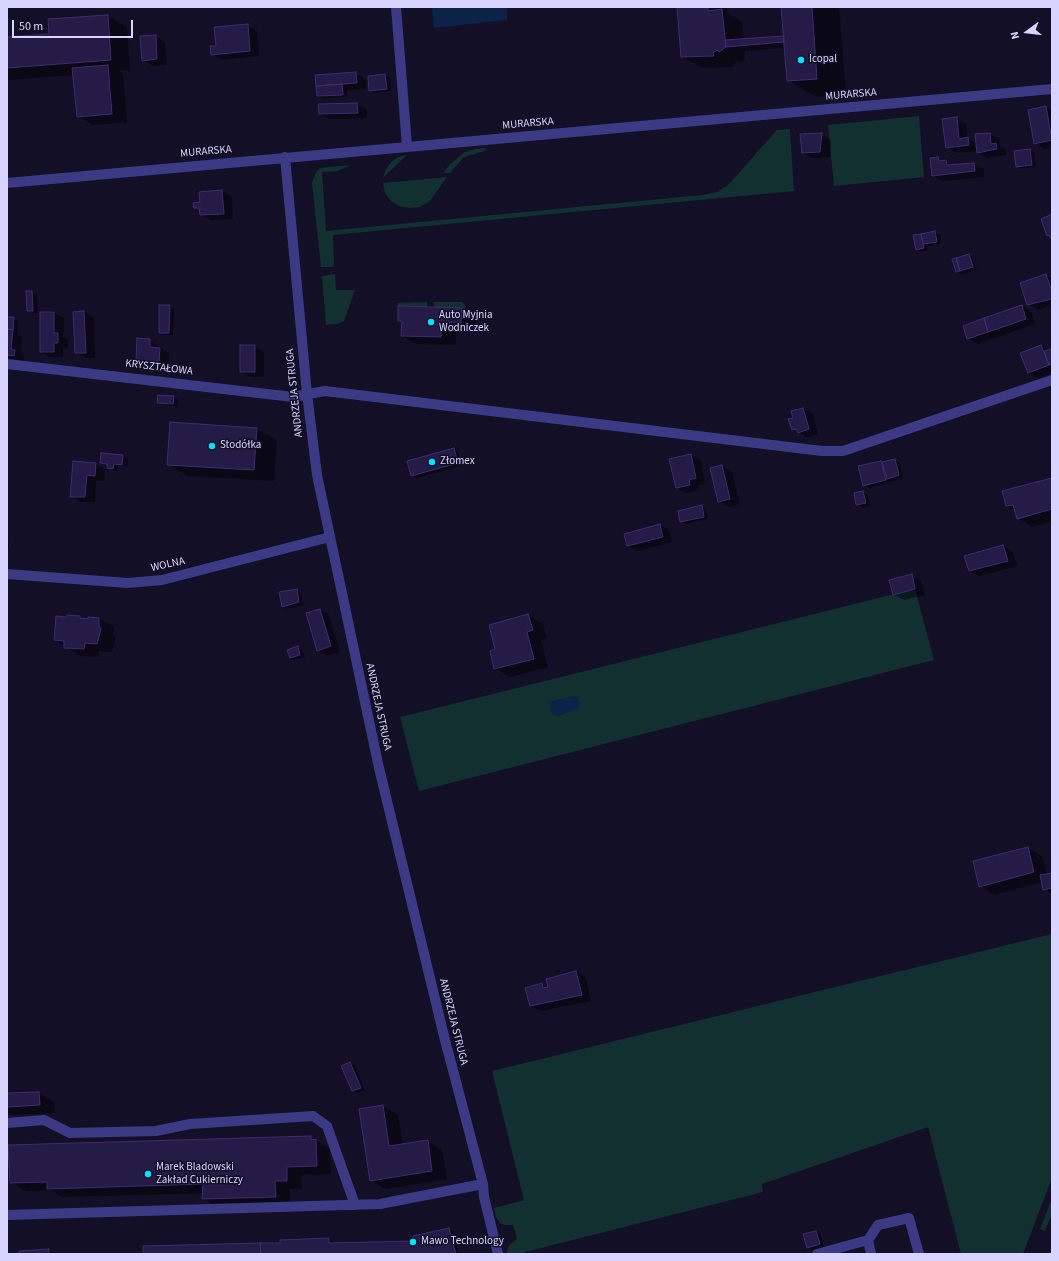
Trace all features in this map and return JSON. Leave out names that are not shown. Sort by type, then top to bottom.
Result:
[{"type":"street","points":[[396,7],[407,146]]},
{"type":"street","name":"MURARSKA","points":[[7,183],[1052,89]]},
{"type":"street","name":"ANDRZEJA STRUGA","points":[[285,157],[307,394],[317,475],[379,768],[445,1040],[483,1184],[484,1197],[498,1254]]},
{"type":"street","name":"KRYSZTAŁOWA","points":[[7,364],[293,397],[326,391],[822,451],[843,450],[1052,380]]},
{"type":"street","name":"WOLNA","points":[[7,574],[128,583],[162,580],[330,536]]},
{"type":"street","points":[[7,1123],[44,1120],[70,1133],[156,1131],[190,1124],[313,1116],[327,1126],[355,1205]]},
{"type":"street","points":[[7,1215],[380,1204],[483,1184]]},
{"type":"street","points":[[817,1254],[868,1240],[878,1225],[910,1218],[919,1254]]},
{"type":"street","points":[[868,1240],[871,1254]]},
{"type":"green space","points":[[919,116],[924,177],[834,186],[828,125]]},
{"type":"green space","points":[[790,129],[794,191],[333,235],[334,267],[321,267],[312,183],[316,172],[320,168],[351,165],[338,171],[322,172],[326,231],[702,195],[717,192],[728,185],[777,130]]},
{"type":"green space","points":[[486,148],[485,151],[464,157],[450,173],[443,173],[450,164],[465,152]]},
{"type":"green space","points":[[407,155],[383,178],[386,169],[391,162],[398,157]]},
{"type":"green space","points":[[447,177],[430,201],[420,207],[409,208],[399,206],[391,201],[385,193],[383,183]]},
{"type":"green space","points":[[335,274],[336,290],[355,290],[344,321],[337,324],[326,325],[322,276]]},
{"type":"green space","points":[[427,302],[427,307],[398,306],[398,303]]},
{"type":"green space","points":[[434,302],[462,302],[466,306],[462,311],[461,308],[434,307]]},
{"type":"green space","points":[[915,589],[934,660],[419,791],[400,717]]},
{"type":"green space","points":[[1052,934],[1052,1178],[1023,1254],[961,1254],[928,1127],[762,1184],[763,1192],[525,1252],[525,1254],[506,1254],[509,1245],[517,1239],[513,1225],[504,1225],[500,1223],[496,1217],[494,1208],[524,1200],[492,1071]]},
{"type":"green space","points":[[1052,1198],[1052,1213],[1045,1231],[1040,1229]]},
{"type":"water","points":[[432,7],[507,7],[507,20],[434,28]]},
{"type":"water","points":[[575,696],[578,698],[580,707],[559,716],[552,714],[549,702]]},
{"type":"building","points":[[677,7],[708,7],[708,11],[722,9],[726,47],[719,52],[717,50],[713,53],[714,56],[681,57]]},
{"type":"building","name":"Icopal","points":[[781,7],[812,7],[817,79],[787,81]]},
{"type":"building","points":[[108,15],[111,60],[7,68],[7,37],[49,34],[48,19]]},
{"type":"building","points":[[248,24],[250,51],[211,55],[210,46],[216,46],[214,27]]},
{"type":"building","points":[[156,35],[157,59],[142,61],[140,36]]},
{"type":"building","points":[[784,36],[784,42],[726,47],[725,40]]},
{"type":"building","points":[[108,65],[112,114],[77,117],[72,68]]},
{"type":"building","points":[[356,72],[357,83],[316,86],[315,75]]},
{"type":"building","points":[[385,74],[387,89],[369,91],[368,76]]},
{"type":"building","points":[[342,84],[343,95],[317,96],[316,86]]},
{"type":"building","points":[[357,103],[358,113],[319,114],[318,104]]},
{"type":"building","points":[[1046,106],[1052,140],[1034,144],[1028,110]]},
{"type":"building","points":[[957,117],[959,139],[968,137],[969,145],[946,148],[942,119]]},
{"type":"building","points":[[822,133],[820,152],[802,153],[800,134]]},
{"type":"building","points":[[990,133],[991,144],[996,143],[997,149],[977,153],[975,134]]},
{"type":"building","points":[[1030,149],[1032,165],[1016,167],[1014,151]]},
{"type":"building","points":[[938,157],[939,161],[946,160],[947,165],[974,163],[975,171],[932,176],[930,158]]},
{"type":"building","points":[[222,190],[224,214],[200,215],[199,208],[194,208],[193,203],[200,202],[199,192]]},
{"type":"building","points":[[1052,214],[1052,240],[1049,235],[1047,236],[1041,219]]},
{"type":"building","points":[[935,231],[937,242],[923,244],[921,234]]},
{"type":"building","points":[[921,234],[924,248],[916,250],[913,235]]},
{"type":"building","points":[[969,254],[973,267],[960,271],[956,258]]},
{"type":"building","points":[[956,258],[960,271],[956,272],[952,259]]},
{"type":"building","points":[[1046,274],[1052,292],[1052,299],[1027,305],[1020,283]]},
{"type":"building","points":[[26,291],[32,291],[33,311],[27,311]]},
{"type":"building","points":[[159,305],[170,305],[169,333],[159,333]]},
{"type":"building","points":[[1022,305],[1026,319],[988,332],[984,318]]},
{"type":"building","name":"Auto Myjnia Wodniczek","points":[[398,306],[462,308],[461,323],[441,322],[441,337],[401,336],[402,321],[398,321]]},
{"type":"building","points":[[84,311],[86,353],[75,353],[73,312]]},
{"type":"building","points":[[40,312],[54,312],[54,333],[58,333],[58,343],[54,343],[54,352],[40,352]]},
{"type":"building","points":[[7,317],[14,317],[13,330],[7,329]]},
{"type":"building","points":[[984,318],[988,332],[967,339],[963,326]]},
{"type":"building","points":[[7,329],[13,330],[11,349],[15,350],[14,356],[7,355]]},
{"type":"building","points":[[137,338],[150,339],[150,347],[160,348],[159,362],[136,361]]},
{"type":"building","points":[[240,345],[255,345],[255,372],[240,372]]},
{"type":"building","points":[[1041,345],[1049,365],[1028,373],[1020,353]]},
{"type":"building","points":[[1052,349],[1052,364],[1049,365],[1044,351]]},
{"type":"building","points":[[158,395],[174,396],[173,404],[157,403]]},
{"type":"building","points":[[803,408],[809,429],[798,433],[796,429],[792,430],[788,419],[793,418],[791,411]]},
{"type":"building","name":"Stodółka","points":[[170,422],[257,428],[254,470],[167,465]]},
{"type":"building","name":"Złomex","points":[[454,448],[458,463],[411,476],[407,461]]},
{"type":"building","points":[[101,453],[123,455],[122,465],[114,464],[113,469],[107,468],[107,464],[100,463]]},
{"type":"building","points":[[691,454],[696,478],[689,480],[690,485],[676,488],[669,459]]},
{"type":"building","points":[[895,459],[899,475],[887,479],[882,462]]},
{"type":"building","points":[[73,461],[96,463],[95,476],[87,475],[85,497],[70,497]]},
{"type":"building","points":[[881,461],[886,480],[863,486],[858,466]]},
{"type":"building","points":[[722,465],[730,499],[718,502],[710,468]]},
{"type":"building","points":[[1052,478],[1052,509],[1017,519],[1013,505],[1006,506],[1002,491]]},
{"type":"building","points":[[863,491],[866,503],[856,505],[854,493]]},
{"type":"building","points":[[702,505],[704,517],[680,522],[678,511]]},
{"type":"building","points":[[660,524],[663,537],[627,546],[624,534]]},
{"type":"building","points":[[1003,545],[1008,561],[969,571],[964,556]]},
{"type":"building","points":[[912,574],[915,589],[893,595],[889,580]]},
{"type":"building","points":[[297,589],[299,602],[282,607],[279,592]]},
{"type":"building","points":[[320,609],[331,646],[317,651],[306,613]]},
{"type":"building","points":[[528,614],[533,630],[527,632],[534,659],[494,669],[490,651],[495,649],[489,625]]},
{"type":"building","points":[[67,615],[80,616],[80,618],[88,619],[88,617],[99,618],[99,626],[101,629],[97,644],[85,643],[84,649],[64,648],[64,641],[54,640],[56,616],[66,617]]},
{"type":"building","points":[[298,646],[300,655],[290,658],[287,650]]},
{"type":"building","points":[[1028,847],[1034,872],[979,887],[973,861]]},
{"type":"building","points":[[1052,873],[1052,888],[1043,890],[1040,875]]},
{"type":"building","points":[[576,971],[582,995],[530,1006],[525,988],[542,983],[543,988],[548,987],[546,979]]},
{"type":"building","points":[[350,1062],[361,1088],[352,1091],[341,1066]]},
{"type":"building","points":[[39,1092],[40,1105],[7,1107],[7,1093]]},
{"type":"building","points":[[383,1105],[389,1146],[428,1140],[432,1171],[370,1181],[359,1109]]},
{"type":"building","name":"Marek Bladowski Zakład Cukierniczy","points":[[311,1136],[311,1140],[316,1139],[317,1166],[287,1167],[287,1181],[275,1181],[276,1197],[202,1199],[203,1184],[47,1189],[47,1182],[10,1183],[8,1145]]},
{"type":"building","name":"Mawo Technology","points":[[449,1228],[456,1254],[261,1254],[260,1243],[280,1243],[280,1240],[329,1238],[329,1243],[414,1241],[413,1236]]},
{"type":"building","points":[[816,1231],[820,1244],[807,1248],[803,1234]]},
{"type":"building","points":[[260,1243],[261,1254],[143,1254],[143,1246]]},
{"type":"building","points":[[49,1249],[49,1254],[19,1254],[19,1251]]},
{"type":"place","name":"Icopal","points":[[801,60]]},
{"type":"place","name":"Auto Myjnia Wodniczek","points":[[431,322]]},
{"type":"place","name":"Stodółka","points":[[212,446]]},
{"type":"place","name":"Złomex","points":[[432,462]]},
{"type":"place","name":"Marek Bladowski Zakład Cukierniczy","points":[[148,1174]]},
{"type":"place","name":"Mawo Technology","points":[[413,1242]]}]
